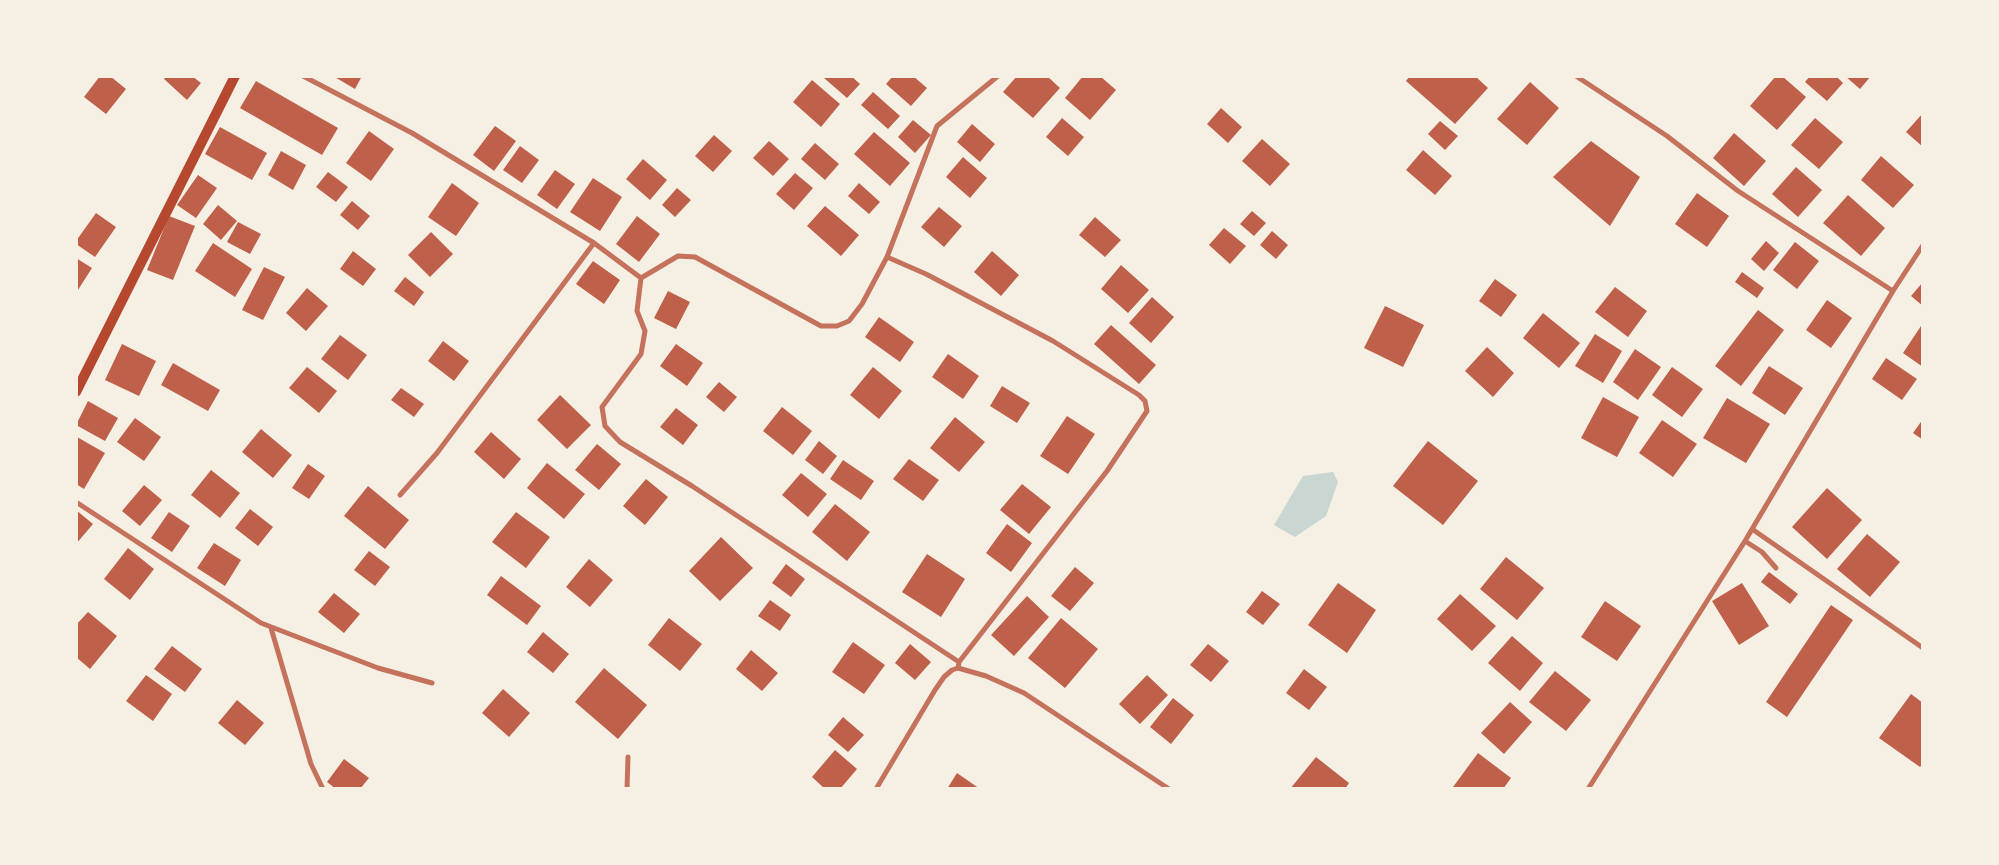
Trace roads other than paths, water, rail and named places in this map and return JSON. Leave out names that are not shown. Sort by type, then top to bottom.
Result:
[{"type":"main road","points":[[76,392],[235,76]]},
{"type":"street","points":[[303,76],[412,133],[594,243],[641,278]]},
{"type":"street","points":[[641,278],[678,256],[695,257],[821,326],[837,326],[849,321],[862,304],[887,257],[938,126],[946,117],[998,76]]},
{"type":"street","points":[[1576,76],[1667,136],[1738,190],[1893,291]]},
{"type":"street","points":[[400,495],[437,452],[594,243]]},
{"type":"street","points":[[1588,789],[1746,541],[1893,291],[1923,245]]},
{"type":"street","points":[[876,789],[939,683],[958,665],[1107,472],[1147,411],[1145,401],[1139,395],[1053,341],[935,278],[887,257]]},
{"type":"street","points":[[641,278],[638,311],[645,331],[641,354],[602,407],[605,426],[620,442],[692,486],[958,665],[1024,694],[1169,789]]},
{"type":"street","points":[[76,502],[243,613],[271,628],[378,668],[432,683]]},
{"type":"street","points":[[1752,529],[1923,648]]},
{"type":"street","points":[[1746,541],[1762,552],[1776,568]]},
{"type":"street","points":[[271,628],[308,754],[323,789]]},
{"type":"street","points":[[627,789],[628,757]]}]
